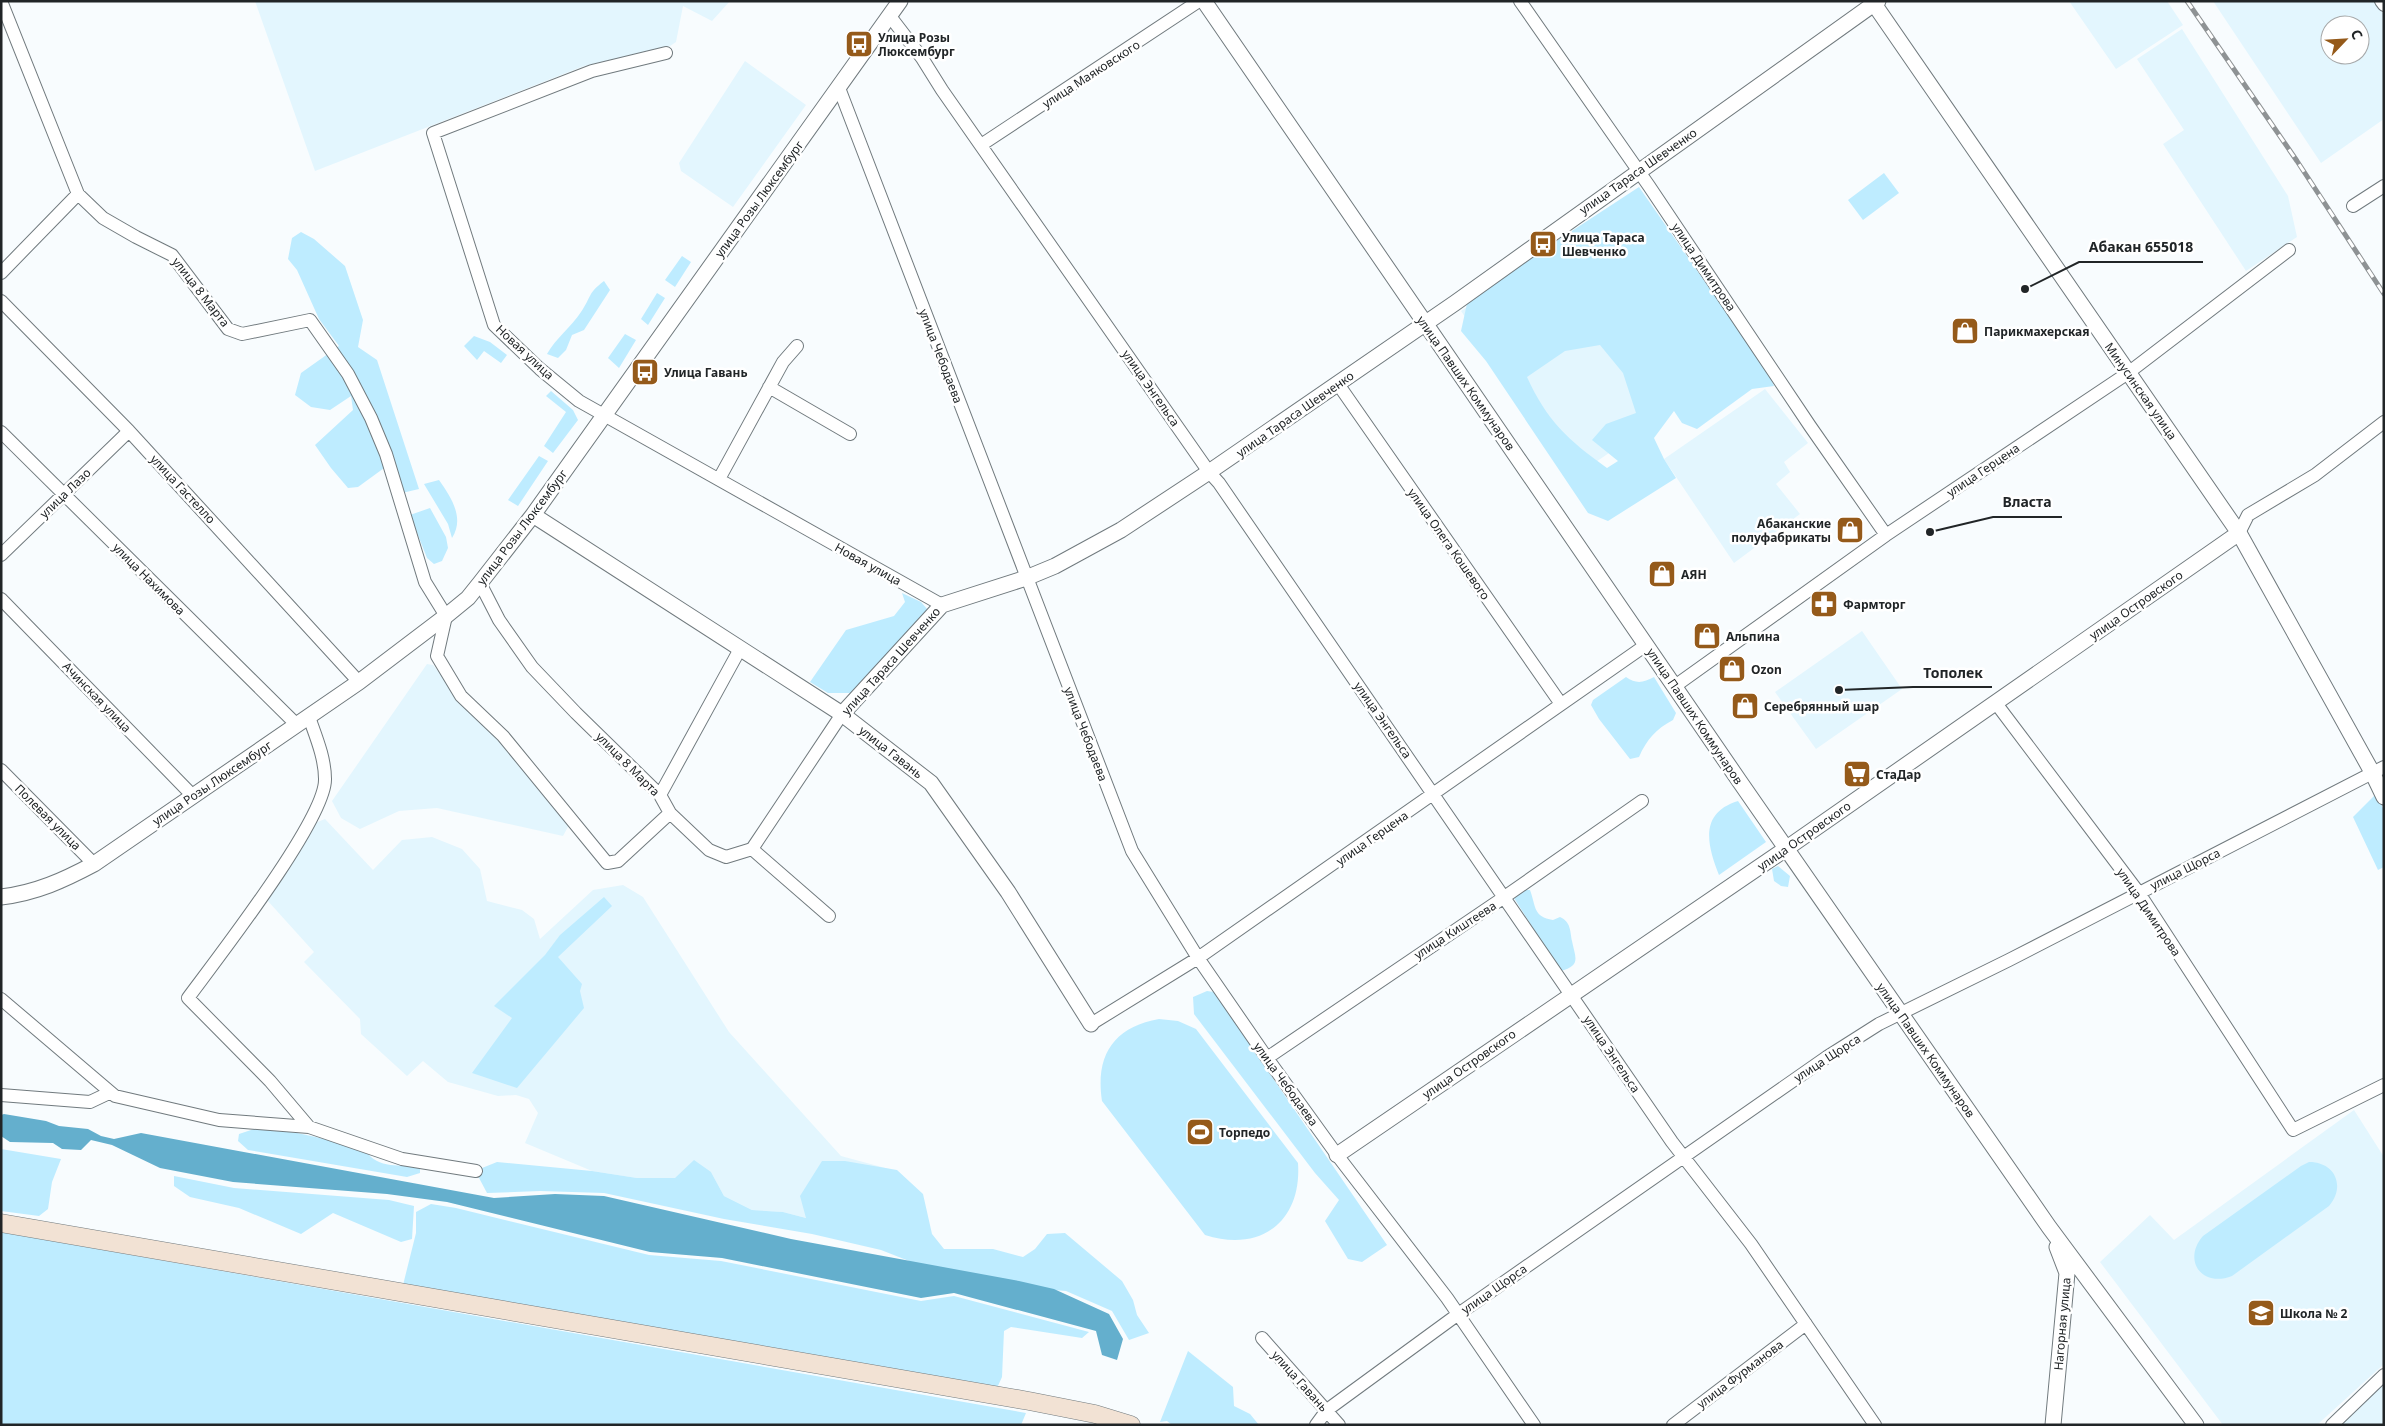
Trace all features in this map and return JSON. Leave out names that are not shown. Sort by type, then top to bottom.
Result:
[{"type":"main road","points":[[1,1223],[1029,1401],[1095,1414],[1132,1425]]},
{"type":"street","name":"улица Розы Люксембург","points":[[2,897],[34,892],[68,878],[94,864],[359,682],[468,598],[533,515],[900,1]]},
{"type":"street","name":"улица Маяковского","points":[[982,145],[1199,1]]},
{"type":"street","name":"улица Павших Коммунаров","points":[[1204,1],[1646,645],[2049,1227],[2196,1425]]},
{"type":"street","name":"улица Димитрова","points":[[1520,1],[1886,535]]},
{"type":"street","points":[[2381,1],[2384,5]]},
{"type":"street","name":"улица 8 Марта","points":[[1,2],[78,194],[103,218],[172,255],[228,329],[242,334],[310,320],[348,374],[371,418],[386,454],[425,582],[446,616]]},
{"type":"street","name":"улица Тараса Шевченко","points":[[752,849],[842,714],[942,605],[1026,578],[1055,566],[1121,530],[1209,472],[1425,323],[1874,2]]},
{"type":"street","name":"Минусинская улица","points":[[1874,2],[2239,533],[2378,769],[2384,797]]},
{"type":"street","name":"улица Энгельса","points":[[889,15],[903,31],[942,90],[1209,472],[1220,483],[1434,794],[1503,898],[1682,1156],[1751,1244],[1875,1425]]},
{"type":"street","name":"Новая улица","points":[[666,53],[592,71],[433,133],[494,325],[579,401],[942,605]]},
{"type":"street","name":"улица Чебодаева","points":[[839,88],[1132,851],[1198,958],[1267,1058],[1337,1155],[1447,1298],[1534,1425]]},
{"type":"street","points":[[2353,206],[2384,186]]},
{"type":"street","points":[[1,273],[78,194]]},
{"type":"street","name":"улица Герцена","points":[[1675,686],[1886,535],[2128,372],[2289,250]]},
{"type":"street","name":"улица Гастелло","points":[[1,301],[129,431],[315,631],[359,682]]},
{"type":"street","points":[[719,479],[768,387],[783,362],[796,346]]},
{"type":"street","name":"улица Олега Кошевого","points":[[1338,384],[1561,704]]},
{"type":"street","points":[[768,387],[850,434]]},
{"type":"street","name":"улица Островского","points":[[1337,1155],[1786,848],[2239,533],[2248,515],[2315,475],[2384,422]]},
{"type":"street","name":"улица Лазо","points":[[1,555],[129,431]]},
{"type":"street","name":"улица Нахимова","points":[[1,432],[63,494],[303,721]]},
{"type":"street","name":"улица Гавань","points":[[533,515],[842,714],[931,783],[1008,892],[1092,1024]]},
{"type":"street","name":"улица 8 Марта","points":[[480,583],[498,620],[532,667],[660,795],[670,813],[709,850],[726,857],[752,849]]},
{"type":"street","name":"Ачинская улица","points":[[1,599],[192,796]]},
{"type":"street","points":[[446,616],[437,656],[461,696],[503,736],[607,863],[618,861],[670,813]]},
{"type":"street","name":"улица Герцена","points":[[1092,1024],[1198,958],[1646,645]]},
{"type":"street","points":[[660,795],[740,649]]},
{"type":"street","name":"улица Димитрова","points":[[1995,702],[2139,893],[2293,1130],[2384,1085]]},
{"type":"street","points":[[303,721],[322,755],[326,781],[319,804],[290,854],[188,998],[230,1043],[270,1081],[309,1127]]},
{"type":"street","name":"улица Щорса","points":[[1316,1425],[1327,1410],[1457,1315],[1682,1156],[1827,1057],[1901,1014],[2378,769]]},
{"type":"street","name":"Полевая улица","points":[[1,770],[94,864]]},
{"type":"street","name":"улица Киштеева","points":[[1267,1058],[1642,801]]},
{"type":"street","points":[[752,849],[829,916]]},
{"type":"street","points":[[1,999],[100,1081],[109,1094]]},
{"type":"street","points":[[1,1095],[90,1102],[109,1094],[219,1120],[309,1127],[402,1159],[476,1171]]},
{"type":"street","name":"Нагорная улица","points":[[2049,1227],[2067,1273],[2053,1425]]},
{"type":"street","name":"улица Фурманова","points":[[1673,1425],[1806,1324]]},
{"type":"street","name":"улица Гавань","points":[[1262,1338],[1339,1425]]},
{"type":"street","points":[[2332,1425],[2384,1375]]},
{"type":"shaded area","points":[[255,1],[730,1],[712,21],[683,6],[676,42],[670,46],[584,66],[315,171]]},
{"type":"shaded area","points":[[2069,1],[2167,1],[2183,25],[2116,69]]},
{"type":"shaded area","points":[[2213,1],[2374,1],[2384,15],[2384,119],[2321,163]]},
{"type":"shaded area","points":[[2182,29],[2288,196],[2297,237],[2246,271],[2163,144],[2184,130],[2137,59]]},
{"type":"shaded area","points":[[745,61],[806,105],[733,207],[681,171],[679,163]]},
{"type":"shaded area","points":[[1884,173],[1899,193],[1863,220],[1848,200]]},
{"type":"shaded area","points":[[1639,187],[1769,374],[1774,386],[1752,389],[1697,429],[1682,423],[1674,411],[1654,438],[1676,478],[1608,521],[1588,513],[1486,361],[1461,331],[1468,299]],"holes":[[[1600,345],[1623,373],[1636,413],[1606,424],[1592,440],[1618,461],[1607,468],[1570,439],[1551,418],[1542,406],[1527,377],[1565,351]]]},
{"type":"shaded area","points":[[301,232],[314,239],[345,266],[363,320],[358,347],[377,360],[419,489],[402,493],[391,463],[358,487],[348,488],[315,445],[353,410],[351,396],[330,410],[311,407],[295,395],[301,373],[339,346],[319,319],[297,270],[288,259],[292,238]]},
{"type":"shaded area","points":[[1556,245],[1673,409],[1574,477],[1461,311]]},
{"type":"shaded area","points":[[682,256],[691,262],[675,287],[665,280]]},
{"type":"shaded area","points":[[604,281],[610,290],[584,330],[572,335],[566,350],[558,358],[547,354],[577,317],[592,292]]},
{"type":"shaded area","points":[[657,293],[665,298],[648,325],[641,319]]},
{"type":"shaded area","points":[[625,334],[636,340],[619,368],[608,358]]},
{"type":"shaded area","points":[[474,336],[490,342],[507,355],[501,363],[484,351],[477,360],[464,346]]},
{"type":"shaded area","points":[[1765,389],[1808,443],[1784,462],[1790,472],[1776,484],[1800,514],[1734,563],[1664,459]]},
{"type":"shaded area","points":[[551,391],[573,410],[578,420],[553,453],[544,446],[566,412],[546,396]]},
{"type":"shaded area","points":[[539,456],[548,461],[518,506],[508,500]]},
{"type":"shaded area","points":[[439,480],[448,493],[457,515],[456,530],[452,538],[448,524],[424,484]]},
{"type":"shaded area","points":[[430,508],[446,537],[448,548],[442,561],[434,564],[427,558],[410,515]]},
{"type":"shaded area","points":[[902,593],[921,602],[928,610],[851,693],[828,693],[810,682],[846,630],[894,616],[905,602]]},
{"type":"shaded area","points":[[1862,631],[1902,689],[1816,749],[1775,692]]},
{"type":"shaded area","points":[[427,664],[433,665],[445,680],[498,734],[570,823],[563,836],[437,808],[399,811],[360,829],[341,818],[332,801]]},
{"type":"shaded area","points":[[1626,677],[1640,682],[1654,677],[1676,713],[1673,720],[1653,735],[1639,757],[1630,759],[1599,719],[1591,705],[1593,700]]},
{"type":"shaded area","points":[[2376,794],[2384,810],[2384,867],[2378,870],[2353,817]]},
{"type":"shaded area","points":[[1738,801],[1766,842],[1719,875],[1711,852],[1709,831],[1717,813],[1725,806]]},
{"type":"shaded area","points":[[325,819],[373,870],[402,840],[432,837],[462,849],[480,869],[487,901],[522,910],[534,919],[540,939],[593,890],[623,885],[643,897],[729,1032],[841,1156],[889,1169],[826,1223],[783,1212],[752,1210],[724,1196],[711,1172],[675,1178],[637,1178],[592,1171],[525,1143],[538,1113],[529,1099],[516,1095],[498,1096],[448,1082],[423,1061],[407,1076],[361,1034],[360,1019],[304,962],[314,952],[267,900],[315,823]]},
{"type":"shaded area","points":[[1778,866],[1790,876],[1788,887],[1781,886],[1774,881],[1772,869]]},
{"type":"shaded area","points":[[1519,890],[1530,890],[1536,910],[1542,916],[1553,920],[1560,917],[1566,921],[1570,930],[1575,956],[1572,966],[1560,971],[1514,898],[1515,893]]},
{"type":"shaded area","points":[[604,897],[612,906],[558,957],[582,984],[580,991],[584,1008],[517,1088],[472,1073],[512,1018],[494,1006],[545,955],[560,935]]},
{"type":"shaded area","points":[[1207,991],[1214,992],[1387,1245],[1362,1262],[1348,1259],[1325,1221],[1339,1200],[1315,1173],[1194,1014],[1193,997]]},
{"type":"shaded area","name":"Торпедо","points":[[1159,1019],[1178,1021],[1196,1029],[1298,1163],[1297,1183],[1293,1201],[1285,1216],[1274,1228],[1244,1240],[1205,1235],[1102,1101],[1102,1070],[1105,1057],[1111,1046],[1119,1036],[1130,1029]]},
{"type":"shaded area","name":"Школа № 2","points":[[2354,1110],[2384,1157],[2384,1364],[2317,1425],[2223,1425],[2100,1262],[2150,1215],[2174,1240]]},
{"type":"shaded area","points":[[1,1115],[46,1121],[59,1126],[88,1129],[101,1136],[114,1139],[141,1133],[494,1198],[555,1194],[604,1196],[791,1239],[1054,1289],[1109,1314],[1123,1339],[1117,1360],[1102,1355],[1096,1331],[954,1293],[921,1298],[722,1258],[650,1252],[447,1202],[387,1194],[233,1182],[160,1168],[112,1145],[91,1140],[81,1150],[62,1149],[53,1143],[10,1142],[1,1136]]},
{"type":"shaded area","points":[[254,1129],[269,1129],[325,1139],[366,1151],[377,1161],[390,1165],[420,1166],[420,1173],[407,1177],[248,1150],[238,1141],[239,1134]]},
{"type":"shaded area","points":[[1,1149],[61,1159],[52,1182],[48,1209],[39,1216],[1,1211]]},
{"type":"shaded area","points":[[694,1160],[711,1172],[724,1196],[752,1210],[783,1212],[806,1218],[800,1196],[822,1161],[845,1161],[897,1170],[923,1194],[932,1234],[944,1249],[993,1249],[1023,1257],[1035,1249],[1047,1234],[1065,1233],[1122,1281],[1133,1300],[1137,1315],[1149,1333],[1129,1340],[1112,1311],[1066,1291],[1029,1288],[932,1270],[881,1250],[812,1234],[724,1219],[604,1193],[540,1191],[487,1193],[478,1176],[482,1168],[497,1162],[592,1171],[637,1178],[675,1178]]},
{"type":"shaded area","points":[[2309,1162],[2325,1166],[2335,1176],[2337,1191],[2329,1206],[2232,1276],[2221,1279],[2212,1278],[2198,1270],[2194,1254],[2203,1236]]},
{"type":"shaded area","points":[[174,1176],[234,1188],[389,1200],[414,1206],[412,1239],[401,1242],[333,1213],[301,1234],[239,1208],[190,1197],[174,1186]]},
{"type":"shaded area","points":[[431,1204],[456,1208],[649,1255],[721,1261],[921,1301],[954,1296],[1089,1332],[1082,1338],[1011,1327],[1004,1331],[1002,1377],[997,1388],[403,1285],[416,1233],[416,1212]]},
{"type":"shaded area","points":[[1,1232],[1026,1413],[1021,1425],[1,1425]]},
{"type":"shaded area","points":[[1188,1351],[1233,1387],[1234,1406],[1250,1414],[1259,1425],[1172,1425],[1167,1421],[1160,1422]]},
{"type":"shaded area","points":[[2384,1379],[2384,1425],[2340,1425]]},
{"type":"railway","points":[[2187,1],[2297,161],[2384,294]]},
{"type":"place","name":"Улица Розы Люксембург","points":[[859,44]]},
{"type":"place","name":"Улица Тараса Шевченко","points":[[1543,244]]},
{"type":"place","name":"Абакан 655018","points":[[2025,289]]},
{"type":"place","name":"Парикмахерская","points":[[1965,331]]},
{"type":"place","name":"Улица Гавань","points":[[645,372]]},
{"type":"place","name":"Абаканские полуфабрикаты","points":[[1850,530]]},
{"type":"place","name":"Власта","points":[[1930,532]]},
{"type":"place","name":"АЯН","points":[[1662,574]]},
{"type":"place","name":"Фармторг","points":[[1824,604]]},
{"type":"place","name":"Альпина","points":[[1707,636]]},
{"type":"place","name":"Ozon","points":[[1732,669]]},
{"type":"place","name":"Тополек","points":[[1839,690]]},
{"type":"place","name":"Серебрянный шар","points":[[1745,706]]},
{"type":"place","name":"СтаДар","points":[[1857,774]]},
{"type":"place","name":"Торпедо","points":[[1200,1132]]},
{"type":"place","name":"Школа № 2","points":[[2261,1313]]}]
